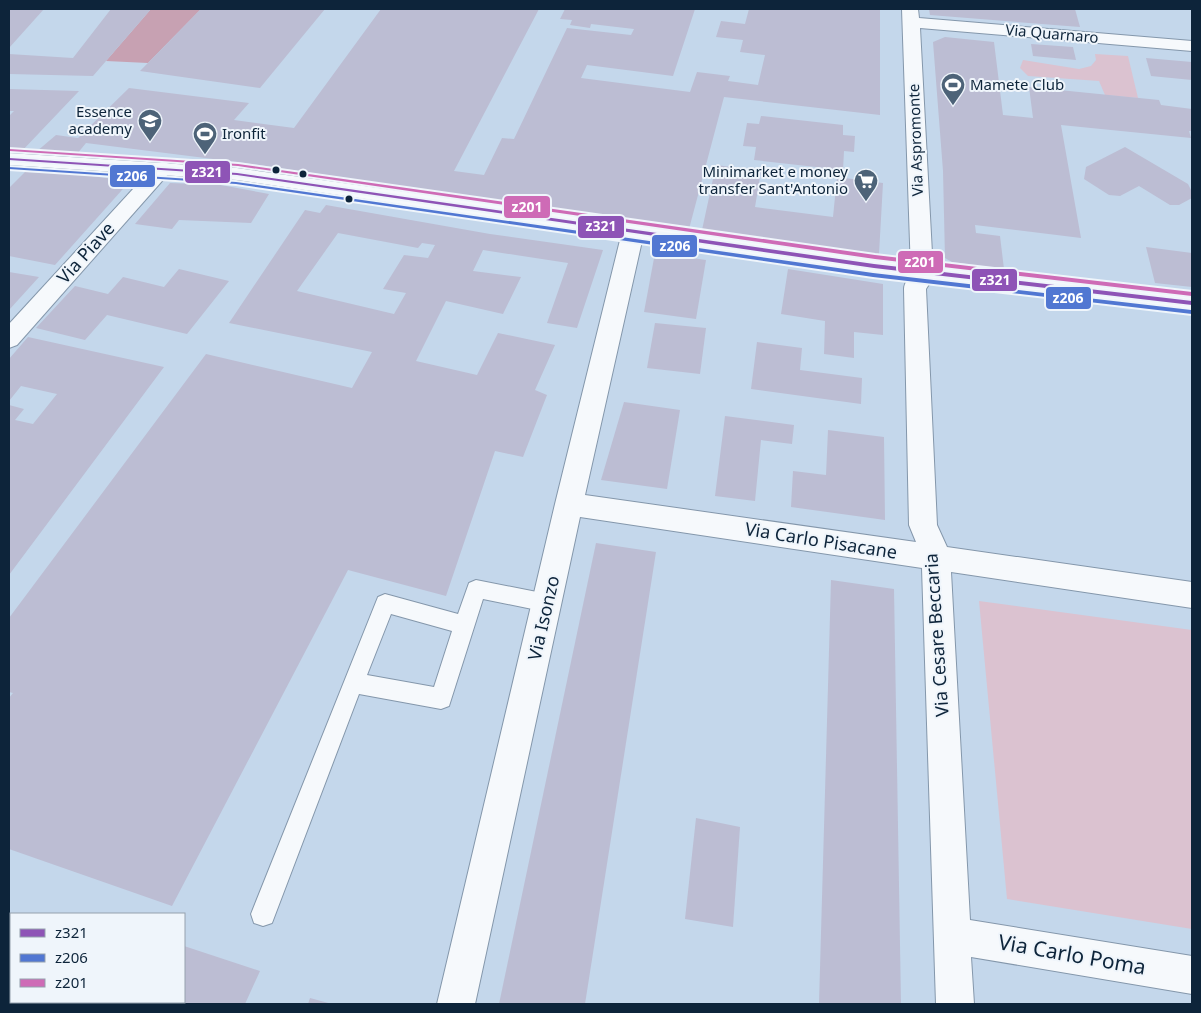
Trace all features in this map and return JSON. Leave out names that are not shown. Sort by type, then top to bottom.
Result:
[{"type":"street","name":"Via Quarnaro","points":[[911,15],[1192,46]]},
{"type":"street","name":"Via Aspromonte","points":[[911,15],[922,272]]},
{"type":"street","points":[[9,159],[237,174],[922,272],[1192,302]]},
{"type":"street","name":"Via Piave","points":[[9,339],[163,168]]},
{"type":"street","name":"Via Isonzo","points":[[456,1004],[569,504],[633,232]]},
{"type":"street","name":"Via Cesare Beccaria","points":[[922,272],[920,281],[915,285],[915,289],[923,525],[924,534],[936,551],[955,1004]]},
{"type":"street","name":"Via Carlo Pisacane","points":[[569,504],[1192,595]]},
{"type":"street","name":"Via Carlo Poma","points":[[952,935],[1192,975]]},
{"type":"lane","points":[[354,683],[441,699],[476,589],[547,602]]},
{"type":"lane","points":[[263,914],[385,603],[464,625]]},
{"type":"shaded area","points":[[151,9],[201,9],[148,63],[106,61]]},
{"type":"shaded area","points":[[1095,54],[1128,56],[1138,98],[1105,95],[1099,81],[1028,76],[1020,68],[1023,60],[1079,69],[1091,66],[1096,60]]},
{"type":"shaded area","points":[[979,601],[1192,630],[1192,929],[1007,899]]},
{"type":"building","points":[[9,9],[44,9],[9,48]]},
{"type":"building","points":[[111,9],[151,9],[93,76],[9,74],[9,54],[73,58]]},
{"type":"building","points":[[201,9],[325,9],[260,88],[140,71]]},
{"type":"building","points":[[381,9],[539,9],[454,171],[484,175],[502,138],[514,139],[567,28],[631,35],[634,29],[591,24],[590,28],[570,25],[572,20],[560,19],[565,9],[695,9],[673,76],[587,65],[581,78],[690,92],[697,72],[730,76],[728,81],[758,85],[765,55],[740,52],[743,40],[716,37],[721,21],[745,24],[749,9],[880,9],[880,115],[724,97],[689,229],[245,163],[86,143],[77,154],[36,152],[56,135],[78,138],[129,88],[249,103],[234,120],[294,128]]},
{"type":"building","points":[[929,9],[1075,9],[1080,27],[930,15]]},
{"type":"building","points":[[945,37],[994,42],[1003,115],[1033,118],[1029,87],[1159,100],[1161,105],[1192,109],[1192,131],[1189,131],[1191,138],[1061,125],[1081,238],[975,225],[976,233],[1000,236],[1004,269],[952,262],[945,258],[943,171],[933,42]]},
{"type":"building","points":[[1031,44],[1073,47],[1076,60],[1033,56]]},
{"type":"building","points":[[1146,58],[1192,62],[1192,80],[1151,76]]},
{"type":"building","points":[[9,89],[79,91],[20,153],[9,152],[9,116],[14,111],[9,111]]},
{"type":"building","points":[[761,116],[843,125],[843,135],[855,136],[854,152],[844,151],[843,170],[754,160],[756,147],[743,146],[747,123],[759,124]]},
{"type":"building","points":[[1125,147],[1188,184],[1192,192],[1192,198],[1179,205],[1170,205],[1139,186],[1120,196],[1109,195],[1084,179],[1086,167]]},
{"type":"building","points":[[716,165],[761,171],[755,207],[833,217],[837,177],[883,183],[879,254],[702,230]]},
{"type":"building","points":[[25,172],[75,174],[130,181],[55,265],[9,256],[9,188]]},
{"type":"building","points":[[170,183],[221,185],[269,194],[251,223],[179,220],[172,229],[135,224]]},
{"type":"building","points":[[326,205],[490,234],[603,250],[577,328],[547,323],[568,263],[483,250],[473,271],[521,277],[503,314],[446,301],[416,361],[477,375],[498,333],[555,345],[535,390],[547,395],[523,457],[495,451],[446,596],[348,570],[172,906],[9,849],[9,698],[13,693],[9,692],[9,618],[206,354],[352,388],[372,352],[229,323],[305,210],[320,213]],"holes":[[[338,233],[418,248],[422,243],[435,245],[428,258],[404,255],[383,289],[406,293],[394,314],[297,291]]]},
{"type":"building","points":[[1146,247],[1192,253],[1192,287],[1155,283]]},
{"type":"building","points":[[655,253],[706,260],[696,319],[644,312]]},
{"type":"building","points":[[179,269],[229,281],[187,334],[107,315],[85,340],[36,328],[75,286],[108,294],[123,277],[164,287]]},
{"type":"building","points":[[788,269],[883,284],[883,335],[854,332],[854,358],[824,354],[825,321],[781,314]]},
{"type":"building","points":[[9,272],[39,277],[9,310]]},
{"type":"building","points":[[655,323],[706,328],[700,374],[647,368]]},
{"type":"building","points":[[28,337],[164,367],[9,575],[9,405],[24,409],[15,420],[33,424],[57,394],[21,386],[9,401],[9,359]]},
{"type":"building","points":[[757,342],[802,348],[800,370],[862,378],[861,404],[751,389]]},
{"type":"building","points":[[624,402],[680,410],[667,489],[601,480]]},
{"type":"building","points":[[725,416],[794,425],[792,444],[761,440],[755,501],[715,496]]},
{"type":"building","points":[[828,430],[884,437],[885,520],[791,507],[793,471],[826,475]]},
{"type":"building","points":[[596,543],[656,552],[585,1004],[499,1004]]},
{"type":"building","points":[[831,580],[894,589],[901,1004],[819,1004]]},
{"type":"building","points":[[696,818],[740,827],[733,927],[685,919]]},
{"type":"building","points":[[9,913],[10,988],[9,990]]},
{"type":"building","points":[[185,946],[260,971],[245,1004],[73,1004],[185,1003]]},
{"type":"building","points":[[310,998],[332,1004],[308,1004]]},
{"type":"transit line","name":"z201","points":[[10,150],[238,165],[875,257],[1192,294]]},
{"type":"transit line","name":"z321","points":[[9,159],[237,174],[874,266],[1192,303]]},
{"type":"transit line","name":"z206","points":[[9,168],[236,183],[873,275],[1191,312]]},
{"type":"place","name":"Mamete Club","points":[[953,106]]},
{"type":"place","name":"Essence academy","points":[[150,142]]},
{"type":"place","name":"Ironfit","points":[[205,155]]},
{"type":"place","name":"Minimarket e money transfer Sant'Antonio","points":[[866,202]]}]
